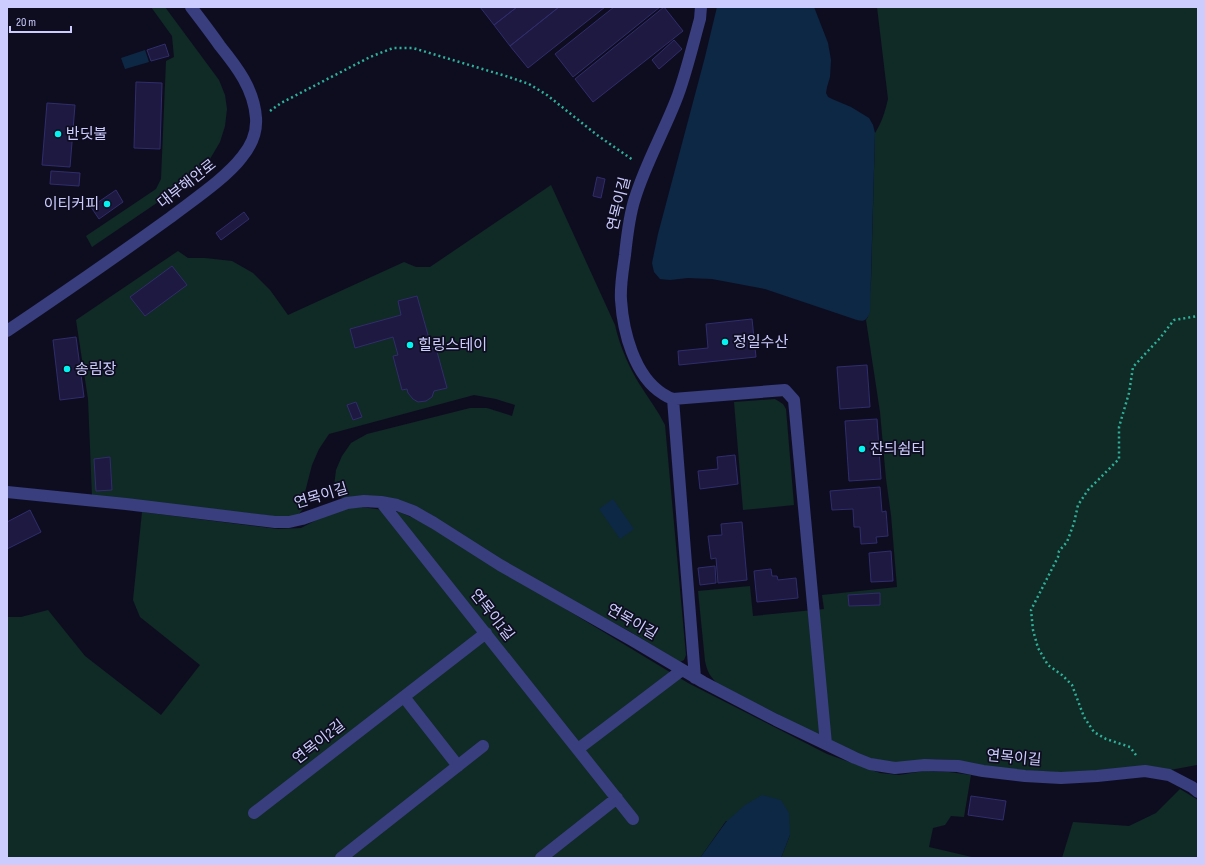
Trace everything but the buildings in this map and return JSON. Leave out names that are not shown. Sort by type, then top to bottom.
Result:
[{"type":"street","name":"대부해안로","points":[[7,331],[128,248],[208,189],[227,173],[248,148],[256,128],[255,108],[252,96],[239,70],[191,7]]},
{"type":"street","name":"연목이길","points":[[673,399],[662,393],[650,383],[640,370],[632,354],[626,337],[623,319],[621,299],[622,278],[628,228],[634,199],[645,169],[678,95],[700,19],[701,7]]},
{"type":"street","points":[[695,678],[673,399],[784,390],[794,400],[826,744]]},
{"type":"street","name":"연목이길","points":[[7,492],[126,504],[275,522],[289,522],[302,519],[347,503],[364,501],[397,505],[413,511],[434,523],[500,564],[695,678],[826,744],[870,764],[895,768],[938,765],[958,766],[1004,774],[1062,778],[1145,771],[1169,775],[1192,787],[1198,792]]},
{"type":"street","name":"연목이1길","points":[[381,502],[633,819]]},
{"type":"street","name":"연목이2길","points":[[254,813],[486,633]]},
{"type":"street","points":[[578,749],[682,670]]},
{"type":"street","points":[[404,697],[458,766]]},
{"type":"street","points":[[341,858],[483,746]]},
{"type":"street","points":[[541,858],[617,798]]},
{"type":"path","points":[[256,128],[270,112],[282,103],[370,57],[393,48],[413,48],[529,84],[547,95],[596,135],[645,169]]},
{"type":"path","points":[[1145,771],[1139,758],[1130,747],[1106,739],[1094,732],[1084,717],[1072,685],[1062,675],[1048,665],[1038,648],[1033,630],[1031,610],[1058,557],[1059,550],[1067,542],[1074,524],[1078,504],[1088,490],[1119,459],[1119,427],[1129,393],[1133,367],[1160,338],[1174,320],[1198,316]]},
{"type":"green space","points":[[8,7],[8,86],[7,86]]},
{"type":"green space","points":[[151,7],[165,7],[219,80],[225,95],[227,109],[225,126],[220,142],[210,159],[195,177],[92,247],[86,236],[156,189],[161,179],[166,61],[174,57],[172,36]]},
{"type":"green space","points":[[877,7],[1198,7],[1197,765],[1170,770],[1073,773],[1002,769],[974,765],[954,760],[931,759],[901,763],[864,758],[718,684],[708,671],[705,661],[698,591],[750,586],[753,616],[824,609],[822,595],[897,587],[880,412],[866,320],[868,317],[871,282],[875,133],[880,125],[888,99]]},
{"type":"green space","points":[[551,185],[615,325],[619,341],[629,364],[640,385],[665,425],[686,655],[684,660],[680,662],[629,631],[556,592],[484,550],[425,511],[345,499],[338,496],[334,487],[336,470],[342,456],[351,443],[367,434],[470,408],[487,408],[512,416],[515,405],[496,399],[474,395],[329,434],[319,449],[312,465],[305,492],[303,509],[299,514],[290,518],[92,496],[88,399],[76,320],[178,251],[188,258],[232,261],[253,273],[270,290],[288,315],[404,262],[416,267],[430,267]]},
{"type":"green space","points":[[775,399],[783,404],[786,409],[794,505],[743,510],[734,402]]},
{"type":"green space","points":[[361,507],[399,512],[418,520],[688,683],[827,754],[880,773],[899,775],[924,771],[971,775],[964,817],[951,816],[945,825],[933,828],[929,847],[976,858],[781,858],[790,835],[726,821],[700,858],[7,858],[7,617],[21,617],[48,610],[85,656],[161,715],[200,665],[140,617],[133,600],[142,512],[278,529],[301,528],[328,514],[345,508]]},
{"type":"green space","points":[[1180,789],[1198,800],[1198,858],[1062,858],[1073,822],[1129,826],[1156,813]]},
{"type":"water","points":[[717,7],[814,7],[828,43],[831,60],[830,77],[826,93],[828,97],[851,107],[869,118],[873,125],[875,133],[870,312],[867,318],[862,321],[765,289],[712,279],[660,279],[654,272],[652,263],[658,234]]},
{"type":"water","points":[[145,50],[149,62],[125,69],[121,58]]},
{"type":"water","points":[[613,499],[634,529],[620,539],[599,509]]},
{"type":"water","points":[[762,795],[781,800],[789,813],[790,835],[781,858],[700,858],[726,822],[745,805]]},
{"type":"place","name":"반딧불","points":[[58,134]]},
{"type":"place","name":"이티커피","points":[[107,204]]},
{"type":"place","name":"정일수산","points":[[725,342]]},
{"type":"place","name":"힐링스테이","points":[[410,345]]},
{"type":"place","name":"송림장","points":[[67,369]]},
{"type":"place","name":"잔듸쉼터","points":[[862,449]]}]
